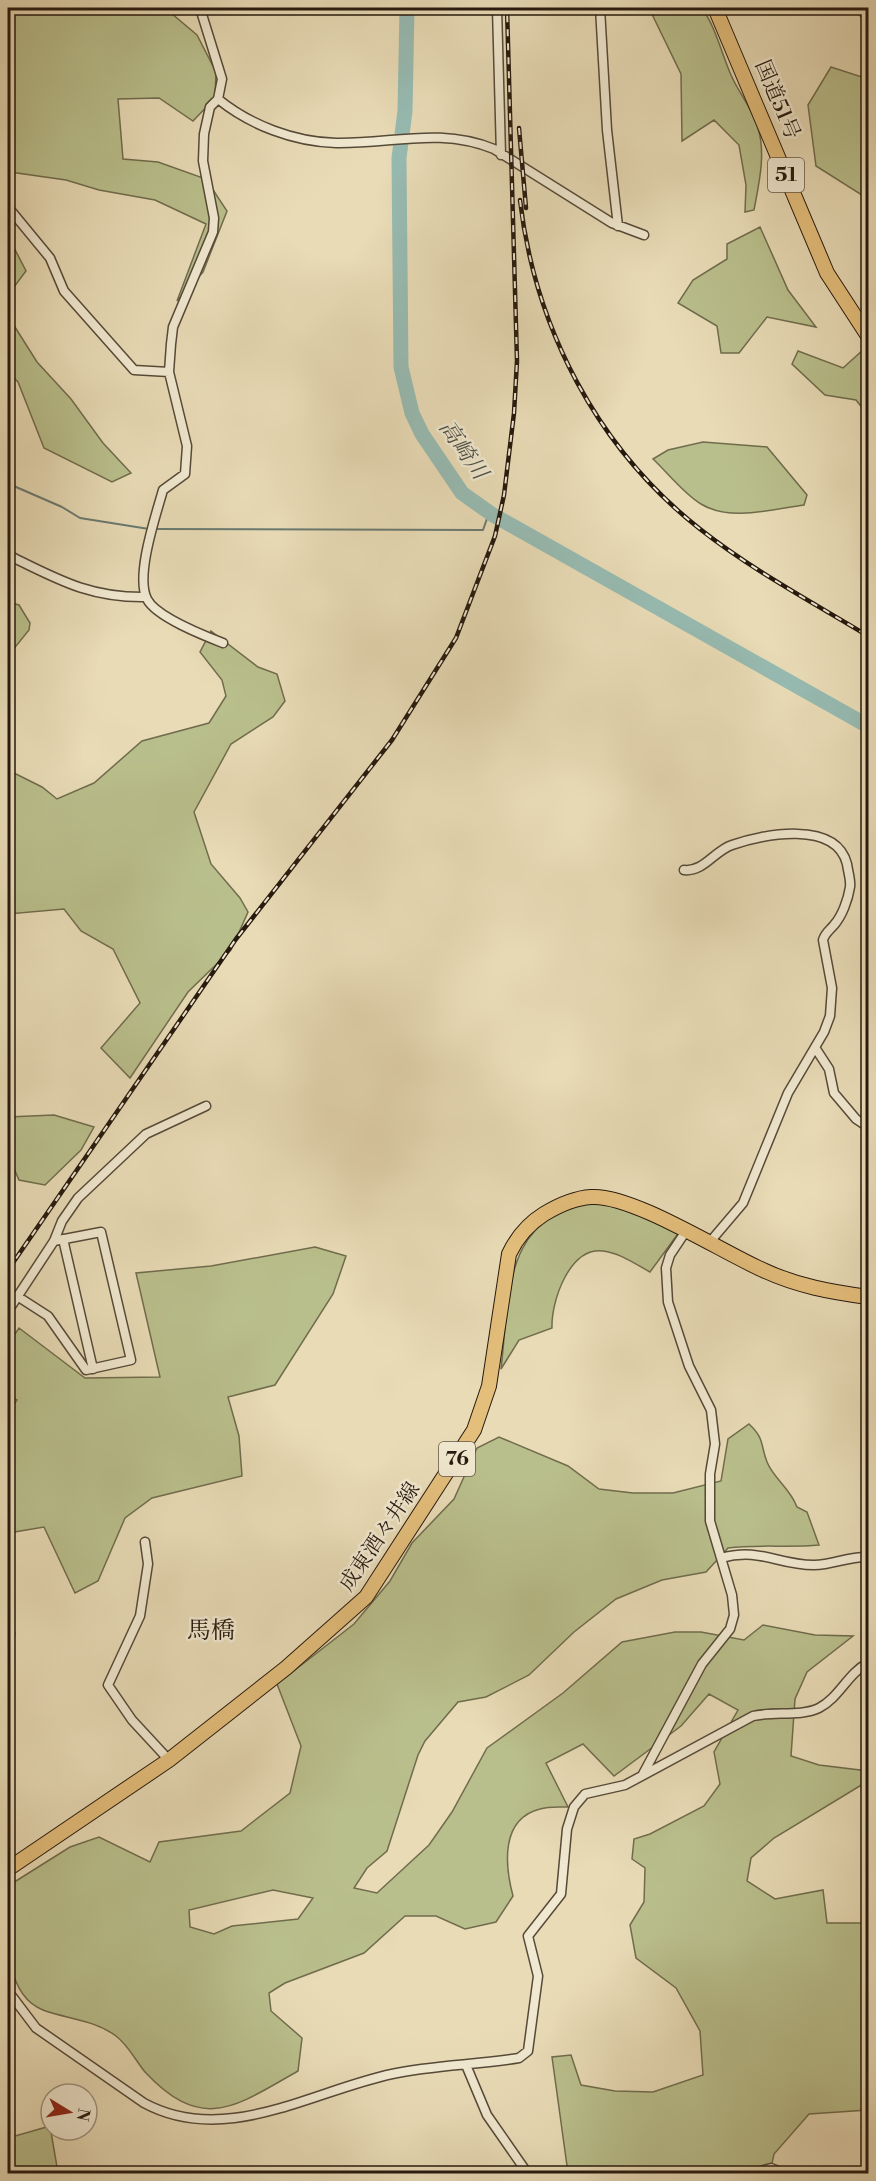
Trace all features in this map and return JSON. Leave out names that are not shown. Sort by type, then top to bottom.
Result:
[{"type":"main road","name":"国道51号","points":[[715,8],[827,273],[868,336]]},
{"type":"main road","name":"成東酒々井線","points":[[8,1869],[169,1760],[355,1609],[376,1584],[474,1430],[489,1386],[504,1273],[509,1254],[524,1230],[536,1220],[565,1202],[592,1197],[628,1205],[686,1231],[762,1270],[804,1286],[868,1297]]},
{"type":"street","points":[[200,8],[222,79],[218,99],[210,107],[204,134],[203,161],[214,218],[213,232],[173,327],[169,372],[187,446],[185,474],[163,490],[144,572],[146,597],[159,612],[223,643]]},
{"type":"street","points":[[497,8],[501,155]]},
{"type":"street","points":[[600,8],[607,130],[618,226]]},
{"type":"street","points":[[218,99],[236,113],[253,122],[290,135],[334,143],[462,138],[494,149],[618,226],[644,235]]},
{"type":"street","points":[[8,207],[50,258],[63,291],[134,370],[169,372]]},
{"type":"street","points":[[8,555],[79,590],[105,595],[146,597]]},
{"type":"street","points":[[684,870],[699,868],[729,845],[779,834],[796,833],[818,837],[837,846],[844,855],[850,886],[842,912],[823,940],[831,972],[832,1003],[827,1024],[816,1049],[788,1093],[743,1203],[709,1244]]},
{"type":"street","points":[[816,1049],[829,1069],[834,1093],[856,1119],[868,1127]]},
{"type":"street","points":[[93,1369],[59,1240],[62,1221],[78,1198],[146,1134],[206,1106]]},
{"type":"street","points":[[643,1774],[702,1664],[730,1629],[734,1615],[732,1595],[710,1521],[710,1474],[715,1444],[711,1410],[689,1366],[668,1302],[666,1268],[670,1255],[686,1231]]},
{"type":"street","points":[[8,1311],[18,1296],[59,1240],[101,1232],[131,1360],[86,1371],[48,1316],[18,1296]]},
{"type":"street","points":[[145,1542],[148,1564],[140,1616],[108,1685],[132,1720],[169,1760]]},
{"type":"street","points":[[721,1558],[742,1552],[813,1565],[833,1564],[852,1556],[868,1557]]},
{"type":"street","points":[[8,1991],[36,2028],[144,2103],[158,2110],[206,2120],[227,2119],[297,2105],[392,2074],[519,2058],[528,2051],[538,1976],[528,1936],[561,1894],[567,1830],[574,1807],[585,1794],[625,1785],[753,1716],[767,1713],[806,1712],[820,1707],[857,1670],[868,1663]]},
{"type":"street","points":[[466,2065],[488,2115],[528,2174]]},
{"type":"street","points":[[750,2174],[771,2168],[786,2174]]},
{"type":"green space","points":[[8,8],[165,8],[197,35],[216,72],[215,98],[193,121],[159,98],[118,99],[123,159],[158,162],[206,179],[227,211],[203,272],[177,301],[206,224],[155,200],[99,190],[66,180],[10,172],[8,168]]},
{"type":"green space","points":[[649,8],[702,8],[711,24],[737,88],[756,121],[760,138],[761,169],[754,210],[745,212],[746,185],[739,145],[714,120],[682,141],[681,74]]},
{"type":"green space","points":[[831,67],[868,79],[868,199],[816,166],[808,105]]},
{"type":"green space","points":[[760,227],[788,290],[816,327],[767,317],[739,353],[721,353],[717,326],[678,303],[693,280],[727,259],[727,244]]},
{"type":"green space","points":[[8,236],[26,271],[8,295]]},
{"type":"green space","points":[[8,316],[37,362],[71,399],[103,443],[131,473],[112,482],[44,448],[18,382],[8,372]]},
{"type":"green space","points":[[864,349],[868,353],[868,415],[856,400],[825,395],[792,364],[798,351],[843,368]]},
{"type":"green space","points":[[703,442],[767,447],[807,495],[804,505],[738,513],[712,509],[701,504],[682,489],[653,459],[668,450]]},
{"type":"green space","points":[[8,602],[19,605],[30,623],[29,630],[8,656]]},
{"type":"green space","points":[[211,631],[258,667],[277,674],[285,701],[273,717],[231,744],[194,812],[211,864],[240,898],[248,912],[231,950],[188,992],[130,1078],[101,1048],[140,1003],[113,949],[81,931],[64,909],[8,914],[8,770],[42,787],[57,799],[94,783],[142,741],[209,723],[226,696],[222,680],[200,652]]},
{"type":"green space","points":[[54,1115],[94,1127],[81,1150],[45,1185],[19,1180],[8,1155],[8,1117]]},
{"type":"green space","points":[[599,1202],[613,1205],[680,1231],[650,1272],[609,1252],[591,1252],[581,1258],[564,1278],[555,1304],[552,1328],[519,1340],[501,1369],[510,1286],[517,1261],[528,1240],[544,1222],[567,1209]]},
{"type":"green space","points":[[315,1247],[346,1256],[333,1294],[275,1385],[228,1397],[239,1436],[242,1476],[152,1498],[125,1518],[98,1581],[75,1593],[44,1527],[8,1533],[8,1413],[17,1400],[8,1395],[8,1344],[19,1328],[85,1378],[160,1377],[136,1273],[211,1266]]},
{"type":"green space","points":[[749,1424],[754,1429],[760,1438],[770,1468],[797,1507],[807,1512],[819,1545],[728,1548],[706,1572],[662,1580],[616,1599],[574,1632],[529,1675],[486,1697],[458,1702],[425,1741],[418,1755],[387,1851],[367,1868],[354,1888],[377,1893],[429,1845],[452,1812],[487,1748],[563,1693],[622,1642],[675,1632],[701,1632],[744,1640],[763,1625],[815,1635],[853,1636],[807,1672],[795,1699],[791,1756],[819,1765],[868,1771],[868,1781],[774,1838],[751,1858],[747,1881],[775,1899],[823,1890],[827,1923],[868,1923],[868,2110],[809,2114],[774,2154],[771,2168],[780,2173],[568,2173],[552,2057],[571,2055],[581,2085],[615,2091],[653,2092],[703,2075],[700,2031],[676,1988],[636,1958],[630,1925],[644,1902],[645,1868],[632,1859],[634,1839],[650,1834],[704,1806],[720,1784],[714,1752],[738,1710],[709,1694],[681,1726],[614,1776],[583,1744],[546,1763],[568,1807],[540,1809],[527,1814],[518,1823],[508,1845],[507,1858],[513,1896],[496,1922],[465,1929],[436,1916],[405,1916],[364,1953],[285,1983],[269,1993],[271,2011],[302,2038],[298,2071],[238,2103],[220,2108],[203,2108],[185,2103],[166,2091],[145,2072],[128,2048],[116,2036],[99,2026],[43,2010],[29,2001],[19,1989],[9,1956],[8,1886],[70,1847],[99,1837],[150,1862],[159,1842],[241,1831],[290,1793],[301,1746],[277,1684],[354,1624],[390,1581],[412,1543],[454,1499],[477,1448],[499,1437],[568,1466],[599,1489],[633,1493],[673,1493],[721,1481],[728,1439]],"holes":[[[273,1890],[313,1898],[298,1919],[232,1926],[214,1934],[190,1927],[189,1910]]]},
{"type":"green space","points":[[39,2129],[39,2142],[53,2142],[57,2167],[113,2173],[8,2173],[8,2138]]},
{"type":"waterway","name":"高崎川","points":[[407,8],[405,111],[399,158],[401,367],[412,413],[422,434],[462,493],[493,515],[868,726]]},
{"type":"waterway","points":[[854,8],[868,25]]},
{"type":"waterway","points":[[8,480],[16,487],[62,507],[80,518],[149,529]]},
{"type":"waterway","points":[[155,529],[483,530],[489,513]]},
{"type":"railway","points":[[8,1270],[236,939],[392,740],[456,638],[495,536],[504,495],[514,413],[517,361],[507,8]]},
{"type":"railway","points":[[519,128],[526,208]]},
{"type":"railway","points":[[520,200],[528,248],[540,295],[557,340],[577,383],[602,424],[631,462],[664,497],[720,544],[868,636]]},
{"type":"district","name":"馬橋","points":[[211,1631]]}]
